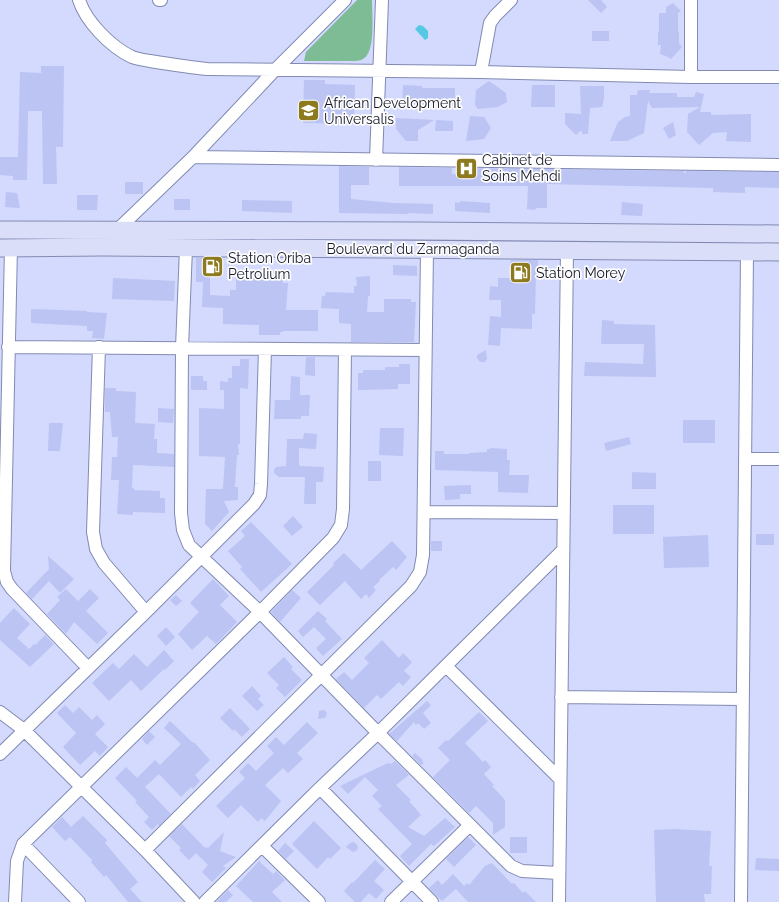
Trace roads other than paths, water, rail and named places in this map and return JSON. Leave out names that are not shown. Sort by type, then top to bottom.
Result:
[{"type":"main road","name":"Boulevard du Zarmaganda","points":[[0,230],[779,234]]},
{"type":"main road","name":"Boulevard du Zarmaganda","points":[[5,248],[103,247],[779,252]]},
{"type":"street","points":[[79,0],[81,7],[96,28],[111,44],[133,58],[208,69],[481,72],[691,77],[779,77]]},
{"type":"street","points":[[376,160],[382,0]]},
{"type":"street","points":[[481,72],[490,23],[511,0]]},
{"type":"street","points":[[691,0],[691,77]]},
{"type":"street","points":[[103,247],[117,231],[193,157],[338,2]]},
{"type":"street","points":[[193,157],[779,165]]},
{"type":"street","points":[[5,248],[8,347],[3,484],[4,571],[7,582],[88,668]]},
{"type":"street","points":[[186,248],[182,348],[181,513],[183,530],[189,545],[260,612],[511,866],[522,871],[559,873]]},
{"type":"street","points":[[145,850],[411,586],[420,572],[423,555],[424,512],[427,250]]},
{"type":"street","points":[[559,902],[567,250]]},
{"type":"street","points":[[741,902],[747,252]]},
{"type":"street","points":[[8,347],[425,350]]},
{"type":"street","points":[[99,347],[93,524],[94,538],[96,549],[104,563],[146,612]]},
{"type":"street","points":[[0,754],[146,612],[254,504],[260,495],[262,476],[265,349]]},
{"type":"street","points":[[15,902],[17,861],[23,844],[334,538],[341,525],[343,509],[345,350]]},
{"type":"street","points":[[745,459],[779,459]]},
{"type":"street","points":[[424,512],[564,512]]},
{"type":"street","points":[[205,902],[563,550]]},
{"type":"street","points":[[446,666],[560,779]]},
{"type":"street","points":[[561,697],[743,699]]},
{"type":"street","points":[[0,712],[24,730],[145,850],[194,902]]},
{"type":"street","points":[[320,788],[432,902]]},
{"type":"street","points":[[391,902],[470,825]]},
{"type":"street","points":[[23,844],[79,902]]},
{"type":"street","points":[[262,846],[319,902]]},
{"type":"water","points":[[419,25],[423,26],[428,31],[428,38],[425,40],[415,29]]},
{"type":"place","name":"African Development Universalis","points":[[309,111]]},
{"type":"place","name":"Cabinet de Soins Mehdi","points":[[467,168]]},
{"type":"place","name":"Station Oriba Petrolium","points":[[212,266]]},
{"type":"place","name":"Station Morey","points":[[521,273]]}]
